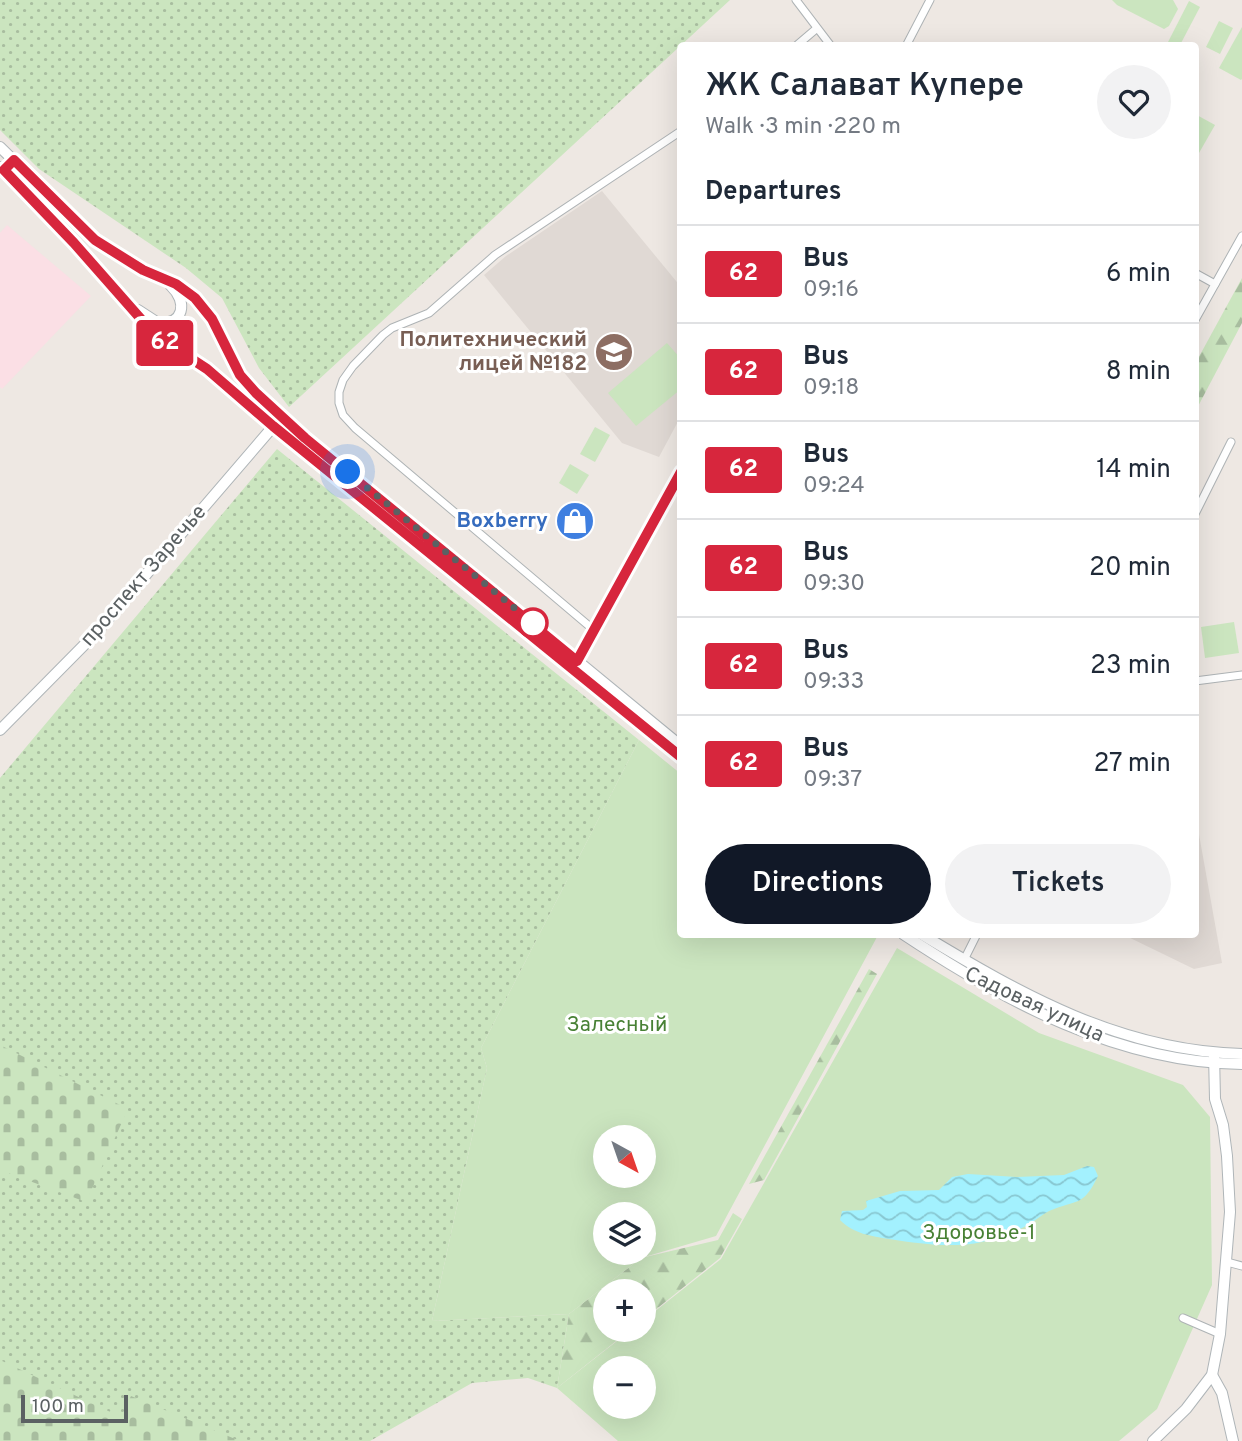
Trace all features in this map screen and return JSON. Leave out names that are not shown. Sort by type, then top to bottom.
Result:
[{"type":"street","points":[[796,0],[827,42]]},
{"type":"street","points":[[908,42],[930,0]]},
{"type":"street","points":[[801,42],[816,29]]},
{"type":"street","points":[[595,631],[355,428],[343,415],[339,392],[343,380],[353,366],[392,327],[429,313],[495,255],[677,134]]},
{"type":"street","points":[[0,147],[95,240],[123,259],[186,290],[212,319],[240,375],[277,421]]},
{"type":"street","points":[[14,160],[1,171],[67,236],[155,335],[207,369],[277,421],[575,664],[677,743]]},
{"type":"street","points":[[1199,313],[1242,236]]},
{"type":"street","points":[[1199,275],[1215,284]]},
{"type":"street","points":[[129,306],[158,323],[171,322],[181,311],[182,298],[164,279]]},
{"type":"street","name":"проспект Заречье","points":[[0,730],[95,634],[277,421]]},
{"type":"street","points":[[1199,506],[1231,442]]},
{"type":"street","points":[[575,664],[677,479]]},
{"type":"street","points":[[575,664],[677,753]]},
{"type":"street","points":[[1199,681],[1242,676]]},
{"type":"street","name":"Садовая улица","points":[[909,938],[957,970],[1060,1023],[1105,1041],[1138,1050],[1214,1059]]},
{"type":"street","name":"Садовая улица","points":[[928,938],[1053,1009],[1106,1030],[1214,1059]]},
{"type":"street","points":[[964,960],[975,938]]},
{"type":"street","points":[[1214,1059],[1242,1055]]},
{"type":"street","points":[[1214,1059],[1242,1064]]},
{"type":"street","points":[[1153,1441],[1184,1411],[1212,1375],[1220,1334],[1230,1212],[1223,1125],[1215,1099],[1214,1059]]},
{"type":"street","points":[[1227,1262],[1242,1266]]},
{"type":"street","points":[[1184,1318],[1220,1334]]},
{"type":"street","points":[[1212,1375],[1222,1392],[1233,1441]]},
{"type":"shaded area","name":"Политехнический лицей №182","points":[[602,191],[677,282],[677,423],[659,457],[622,443],[484,275],[506,256]]},
{"type":"shaded area","points":[[7,225],[91,296],[2,389],[0,233]]},
{"type":"shaded area","points":[[1199,834],[1222,963],[1194,969],[1130,938],[1199,938]]},
{"type":"green space","points":[[0,0],[730,0],[684,42],[677,42],[677,49],[289,407],[259,368],[222,298],[186,268],[39,169],[0,130]]},
{"type":"green space","points":[[1112,0],[1173,0],[1178,9],[1169,26],[1164,29]]},
{"type":"green space","points":[[1189,1],[1200,7],[1182,42],[1168,42]]},
{"type":"green space","points":[[1219,21],[1233,28],[1220,54],[1206,47]]},
{"type":"green space","points":[[1242,27],[1242,79],[1241,80],[1219,68]]},
{"type":"green space","points":[[1199,116],[1215,125],[1199,153]]},
{"type":"green space","points":[[1242,278],[1242,323],[1199,404],[1199,357]]},
{"type":"green space","points":[[667,343],[677,354],[677,392],[636,426],[608,393]]},
{"type":"green space","points":[[595,427],[610,435],[595,462],[580,454]]},
{"type":"green space","points":[[277,449],[639,740],[481,1048],[487,1068],[432,1321],[569,1314],[557,1388],[528,1378],[472,1383],[370,1441],[0,1441],[0,778]]},
{"type":"green space","points":[[570,464],[589,475],[577,494],[559,483]]},
{"type":"green space","points":[[1234,622],[1239,653],[1205,658],[1201,627]]},
{"type":"green space","name":"Залесный","points":[[639,740],[677,771],[677,938],[876,938],[716,1236],[656,1254],[656,1202],[593,1202],[593,1265],[632,1265],[614,1279],[593,1279],[593,1295],[569,1314],[432,1321],[487,1068],[481,1048]]},
{"type":"green space","name":"Здоровье-1","points":[[897,948],[1039,1033],[1183,1085],[1210,1117],[1212,1285],[1157,1409],[1119,1441],[618,1441],[557,1388],[593,1360],[593,1419],[656,1419],[656,1356],[598,1356],[616,1342],[656,1342],[656,1310],[721,1259]]},
{"type":"green space","points":[[869,969],[877,974],[764,1180],[749,1184]]},
{"type":"green space","points":[[0,1045],[128,1109],[86,1202],[0,1170]]},
{"type":"green space","points":[[733,1213],[742,1219],[720,1258],[656,1309],[656,1279],[614,1279],[632,1265],[656,1265],[656,1254],[718,1240]]},
{"type":"green space","points":[[593,1295],[593,1342],[615,1342],[597,1356],[593,1356],[593,1359],[557,1388],[569,1314]]},
{"type":"green space","points":[[0,1360],[121,1417],[131,1396],[240,1441],[0,1441]]},
{"type":"water","points":[[1087,1166],[1094,1167],[1098,1176],[1084,1198],[1049,1211],[1026,1226],[991,1240],[959,1245],[908,1242],[863,1234],[840,1220],[842,1211],[863,1210],[867,1207],[866,1201],[900,1191],[939,1190],[952,1177],[968,1174],[1017,1177],[1064,1175]]},
{"type":"bus line","name":"62","points":[[677,480],[577,661],[281,417],[240,375],[212,319],[186,290],[143,270],[95,240],[14,160],[4,170],[74,243],[155,335],[207,369],[273,426],[677,754]]},
{"type":"place","name":"Политехнический лицей №182","points":[[614,352]]},
{"type":"place","name":"Boxberry","points":[[575,521]]},
{"type":"route","points":[[348,472],[533,623]]}]
